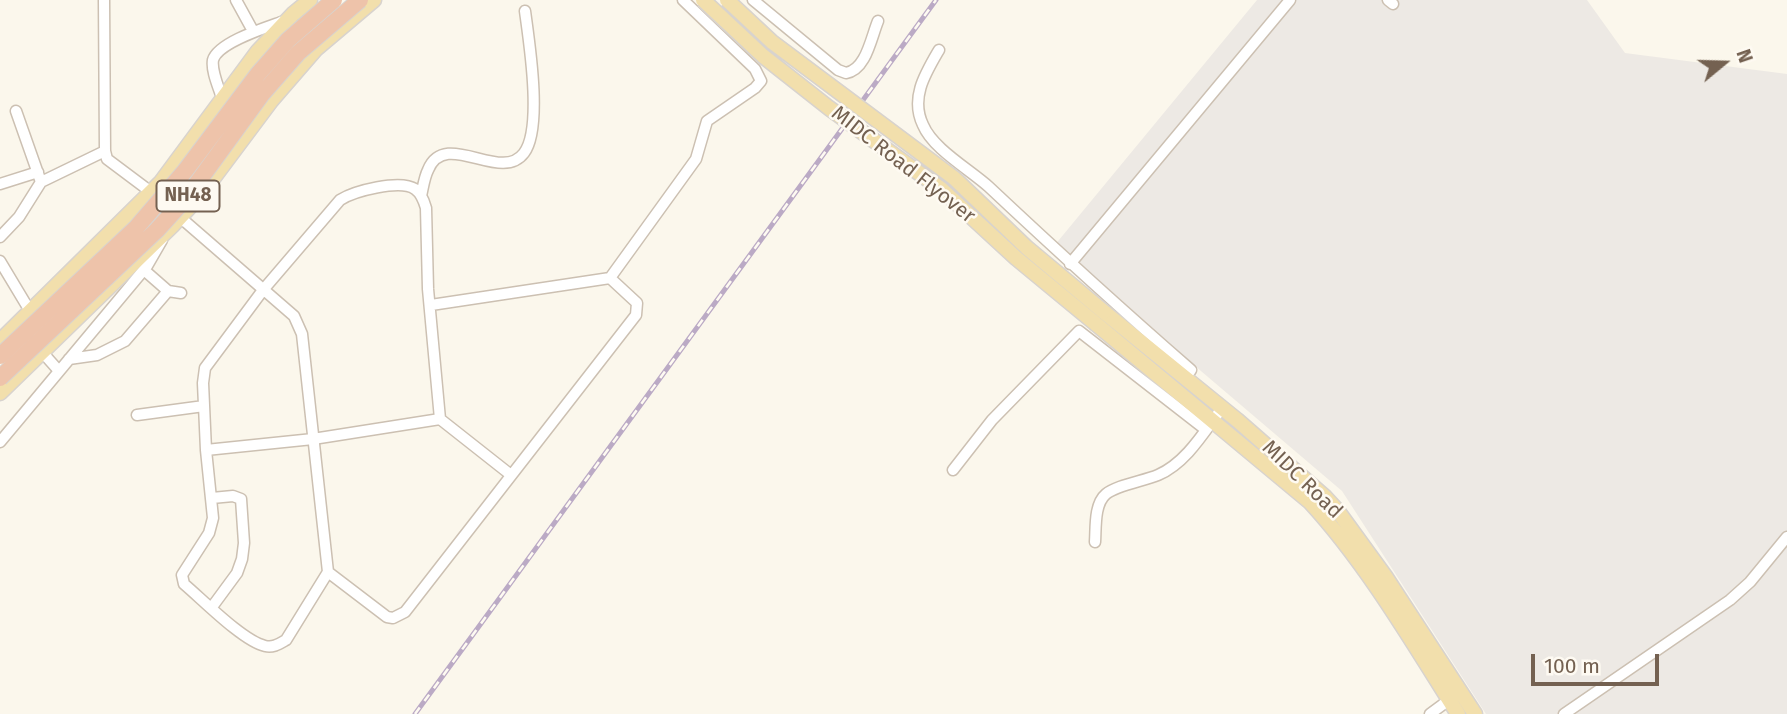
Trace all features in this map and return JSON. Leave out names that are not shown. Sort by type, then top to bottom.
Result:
[{"type":"highway","name":"NH48","points":[[0,356],[136,228],[186,171],[258,74],[288,40],[334,0]]},
{"type":"highway","name":"NH48","points":[[0,378],[157,230],[187,197],[262,94],[289,63],[360,0]]},
{"type":"main road","points":[[2,334],[30,312],[161,182],[258,51],[310,0]]},
{"type":"main road","points":[[0,393],[168,231],[200,196],[271,101],[316,49],[374,0]]},
{"type":"main road","name":"MIDC Road Flyover","points":[[703,0],[763,56],[829,108],[941,189],[1016,258],[1104,321]]},
{"type":"main road","name":"MIDC Road Flyover","points":[[727,0],[772,42],[954,178],[1104,321]]},
{"type":"main road","name":"MIDC Road","points":[[1104,321],[1185,378],[1213,419],[1294,468],[1338,510],[1431,644],[1475,714]]},
{"type":"main road","name":"MIDC Road","points":[[1104,321],[1326,519],[1373,584],[1458,714]]},
{"type":"street","points":[[104,0],[107,159],[151,192],[263,290],[289,311],[302,334],[328,572],[286,639],[275,646],[261,645],[246,636],[184,584],[182,575],[209,533],[213,518],[206,450],[205,368],[263,290],[340,200],[351,193],[364,189],[407,186],[415,189],[426,208],[440,419]]},
{"type":"street","points":[[236,0],[253,32]]},
{"type":"street","points":[[431,305],[610,278],[696,159],[707,121],[761,81],[755,69],[683,0]]},
{"type":"street","points":[[753,0],[838,70],[846,73],[857,68],[863,60],[878,21]]},
{"type":"street","points":[[1070,264],[1290,0]]},
{"type":"street","points":[[421,196],[428,170],[439,156],[447,153],[465,155],[492,163],[518,159],[525,153],[530,141],[534,69],[525,10]]},
{"type":"street","points":[[222,98],[213,60],[222,49],[253,32],[287,20]]},
{"type":"street","points":[[939,51],[923,77],[918,97],[923,127],[934,142],[986,185],[1070,264],[1191,370],[1185,378]]},
{"type":"street","points":[[0,237],[19,218],[39,177],[16,111]]},
{"type":"street","points":[[0,184],[39,177],[105,150]]},
{"type":"street","points":[[0,442],[144,270],[168,231]]},
{"type":"street","points":[[0,261],[30,312]]},
{"type":"street","points":[[144,270],[168,291],[181,293]]},
{"type":"street","points":[[328,572],[387,617],[398,617],[405,612],[636,315],[637,303],[610,278]]},
{"type":"street","points":[[68,359],[97,355],[125,341],[168,291]]},
{"type":"street","points":[[953,470],[992,420],[1079,331],[1213,419],[1181,460],[1159,474],[1106,494],[1100,502],[1095,542]]},
{"type":"street","points":[[43,352],[59,371]]},
{"type":"street","points":[[137,415],[204,406]]},
{"type":"street","points":[[206,450],[313,439],[440,419],[511,475]]},
{"type":"street","points":[[212,498],[233,496],[241,499],[244,543],[237,573],[212,607]]},
{"type":"street","points":[[1564,714],[1730,600],[1750,582],[1787,537]]},
{"type":"street","points":[[1430,714],[1449,700]]},
{"type":"shaded area","points":[[1257,0],[1587,0],[1625,53],[1787,74],[1787,714],[1486,714],[1342,491],[1054,246]]},
{"type":"railway","points":[[415,714],[936,0]]}]
